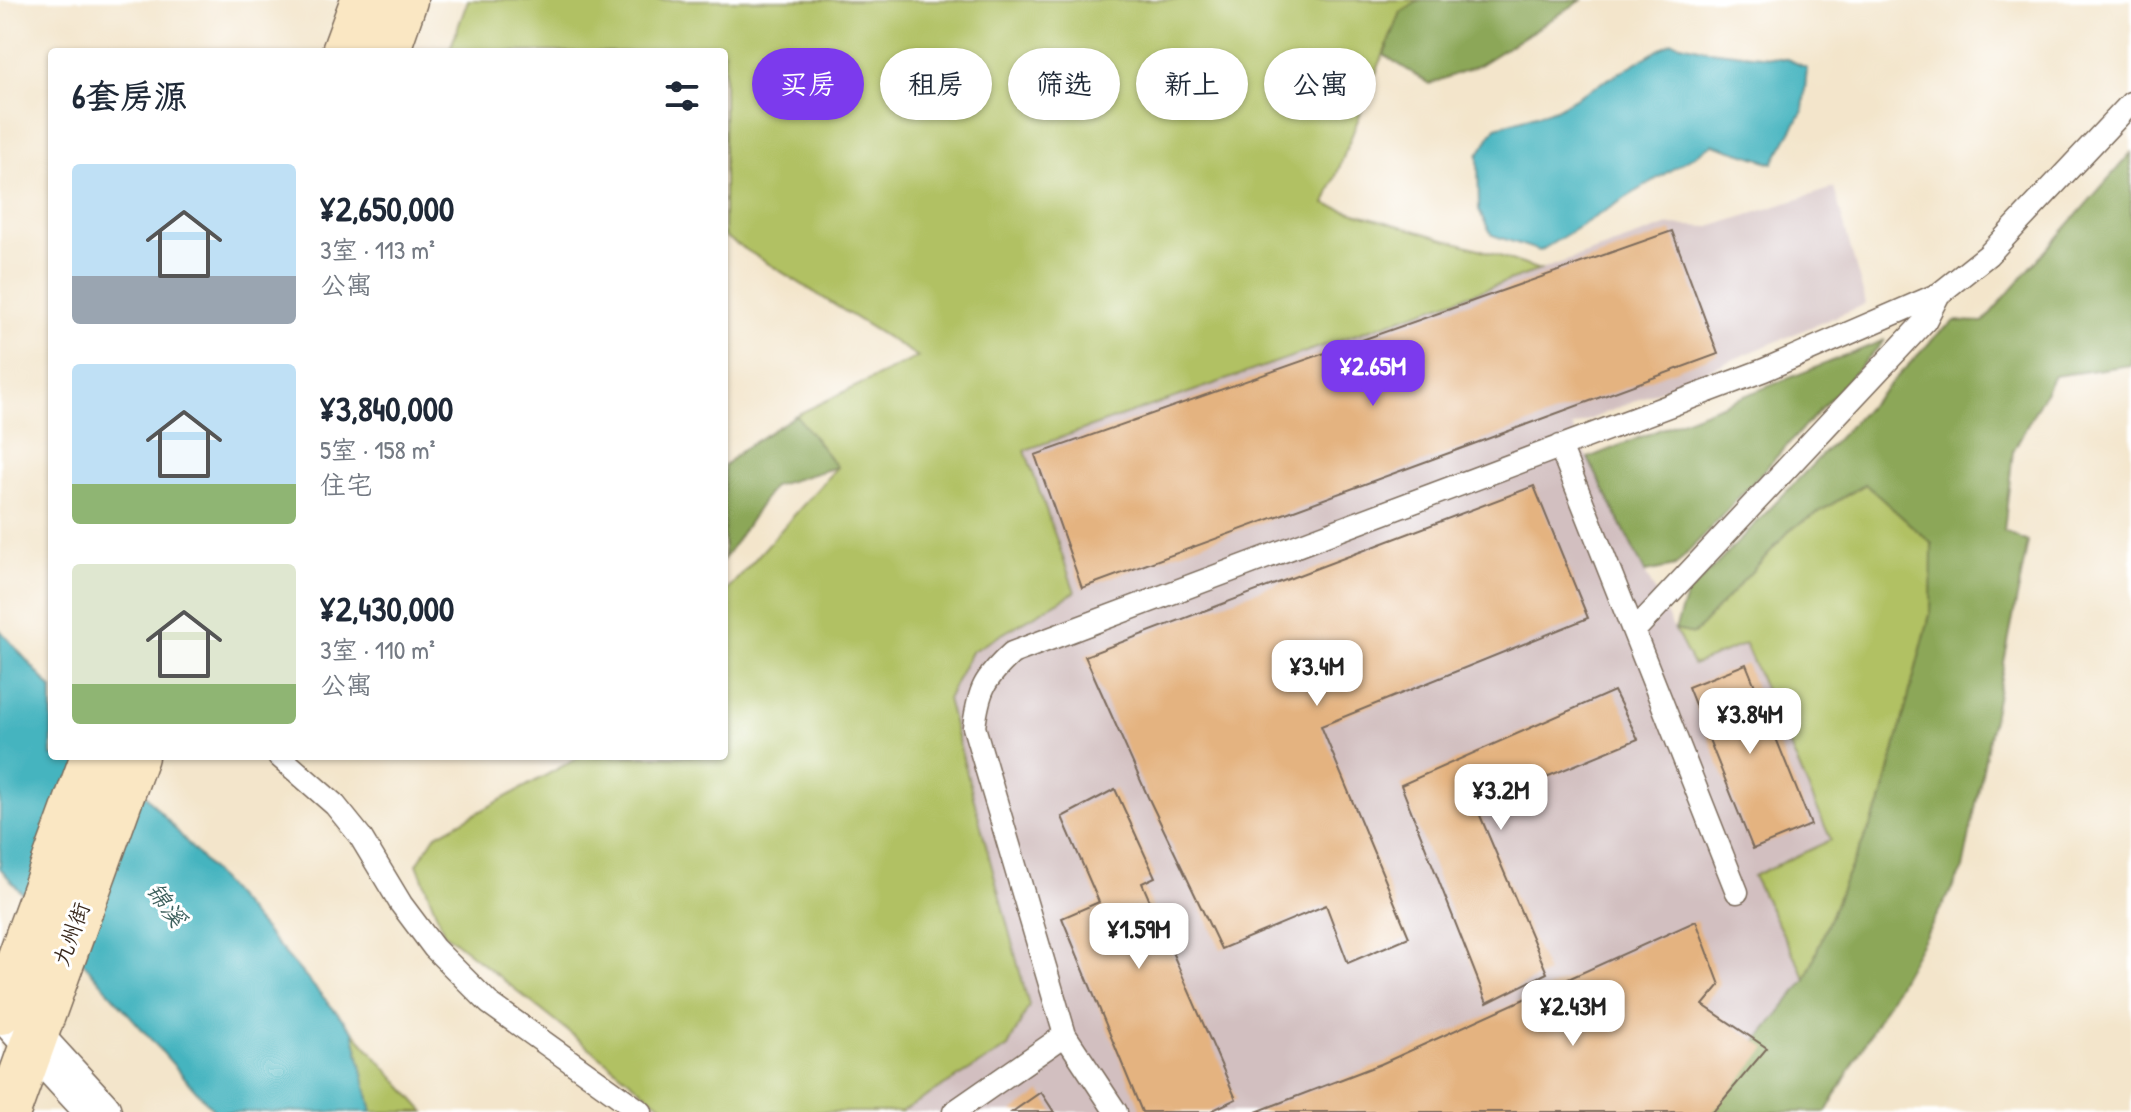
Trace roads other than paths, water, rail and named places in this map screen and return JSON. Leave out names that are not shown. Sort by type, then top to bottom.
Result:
[{"type":"main road","points":[[345,48],[363,0]]},
{"type":"main road","points":[[388,48],[405,0]]},
{"type":"main road","name":"九州街","points":[[13,997],[92,760]]},
{"type":"main road","name":"九州街","points":[[13,997],[134,760]]},
{"type":"main road","points":[[8,1112],[33,1040]]},
{"type":"street","points":[[13,997],[33,1040],[99,1112]]},
{"type":"lane","points":[[1116,1112],[1065,1035],[974,727],[978,700],[989,675],[1012,653],[1764,370],[1939,294],[1988,255],[2131,103]]},
{"type":"lane","points":[[1634,631],[1925,321],[1939,294]]},
{"type":"lane","points":[[1560,446],[1737,892]]},
{"type":"lane","points":[[284,760],[335,805],[360,836],[401,904],[434,948],[489,1003],[641,1112]]},
{"type":"lane","points":[[954,1112],[1065,1035]]},
{"type":"water","points":[[1672,42],[1708,50],[1787,59],[1807,68],[1803,111],[1773,163],[1713,144],[1540,251],[1492,235],[1479,211],[1478,155],[1496,127],[1556,109]]},
{"type":"water","name":"锦溪","points":[[0,630],[48,684],[48,760],[115,760],[353,1031],[372,1112],[215,1112],[0,868]]}]
